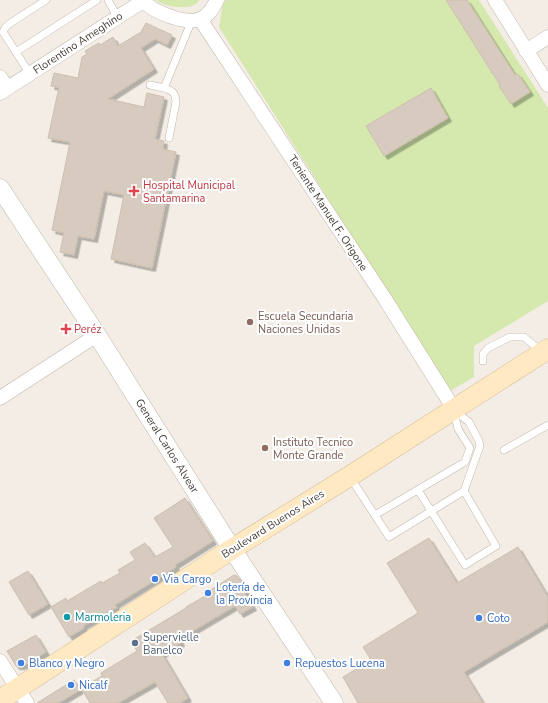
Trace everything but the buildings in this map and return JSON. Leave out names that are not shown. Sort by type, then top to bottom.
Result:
[{"type":"main road","name":"Boulevard Buenos Aires","points":[[0,700],[22,696],[232,550],[545,351]]},
{"type":"street","points":[[196,19],[208,14],[217,0]]},
{"type":"street","points":[[495,0],[548,85]]},
{"type":"street","name":"Florentino Ameghino","points":[[2,86],[30,74],[143,1],[152,8],[166,15],[180,19],[196,19]]},
{"type":"street","name":"Teniente Manuel F. Origone","points":[[196,19],[385,299],[454,409]]},
{"type":"street","points":[[526,51],[548,37]]},
{"type":"street","name":"General Carlos Alvear","points":[[0,188],[97,335],[232,550],[334,703]]},
{"type":"street","points":[[0,398],[97,335]]},
{"type":"street","points":[[0,661],[22,696]]},
{"type":"lane","points":[[30,74],[3,32],[9,24],[46,0]]},
{"type":"lane","points":[[16,52],[97,0]]},
{"type":"lane","points":[[108,0],[118,18]]},
{"type":"lane","points":[[164,88],[196,19]]},
{"type":"lane","points":[[150,85],[172,91],[176,96],[169,138]]},
{"type":"lane","points":[[483,361],[483,354],[488,348],[510,337],[524,337],[545,351]]},
{"type":"lane","points":[[375,515],[465,462],[470,448],[458,429],[454,409]]},
{"type":"lane","points":[[350,476],[389,537],[464,491],[480,446],[479,440],[469,422],[454,409]]},
{"type":"lane","points":[[504,450],[548,425]]},
{"type":"lane","points":[[418,490],[465,565],[496,546],[464,491]]},
{"type":"green space","points":[[156,0],[200,0],[193,6],[178,7]]},
{"type":"green space","points":[[227,0],[479,0],[548,108],[548,301],[474,346],[474,377],[450,391],[219,27],[223,3]]},
{"type":"place","name":"Hospital Municipal Santamarina","points":[[134,191]]},
{"type":"place","name":"Escuela Secundaria Naciones Unidas","points":[[250,322]]},
{"type":"place","name":"Peréz","points":[[66,329]]},
{"type":"place","name":"Instituto Tecnico Monte Grande","points":[[265,448]]},
{"type":"place","name":"Via Cargo","points":[[155,579]]},
{"type":"place","name":"Lotería de la Provincia","points":[[208,593]]},
{"type":"place","name":"Marmoleria","points":[[67,617]]},
{"type":"place","name":"Coto","points":[[479,618]]},
{"type":"place","name":"Supervielle Banelco","points":[[135,643]]},
{"type":"place","name":"Blanco y Negro","points":[[21,663]]},
{"type":"place","name":"Repuestos Lucena","points":[[287,663]]},
{"type":"place","name":"Nicalf","points":[[71,685]]}]
